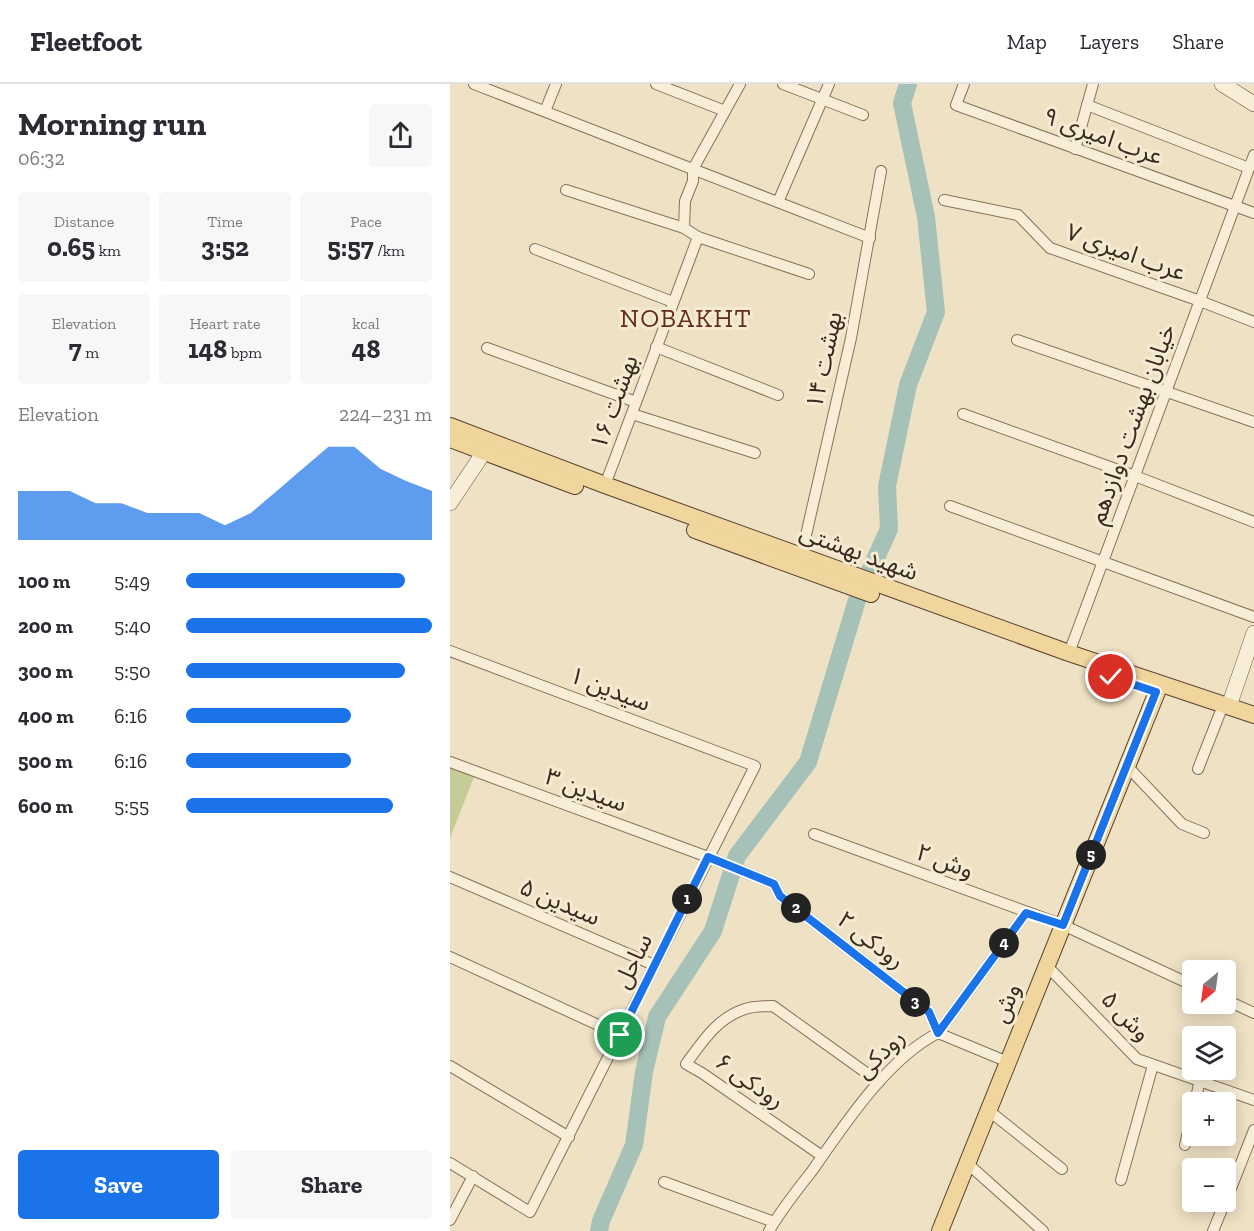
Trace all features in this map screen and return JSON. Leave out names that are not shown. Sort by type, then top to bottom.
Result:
[{"type":"main road","points":[[1222,84],[1254,104]]},
{"type":"main road","name":"شهید بهشتی","points":[[450,426],[801,557],[1229,712],[1254,726]]},
{"type":"main road","name":"شهید بهشتی","points":[[450,439],[807,572],[1156,692],[1229,712],[1254,715]]},
{"type":"main road","points":[[450,503],[484,452]]},
{"type":"main road","points":[[1229,712],[1254,633]]},
{"type":"main road","points":[[1229,712],[1254,661]]},
{"type":"main road","name":"وش","points":[[940,1231],[1156,692]]},
{"type":"street","points":[[474,84],[870,238]]},
{"type":"street","points":[[545,111],[556,84]]},
{"type":"street","points":[[656,84],[725,111]]},
{"type":"street","points":[[684,228],[685,201],[693,181],[693,169],[740,84]]},
{"type":"street","points":[[783,84],[863,115]]},
{"type":"street","points":[[778,202],[829,84]]},
{"type":"street","name":"۹ عرب امیری","points":[[964,84],[956,105],[1254,213]]},
{"type":"street","points":[[1075,149],[1093,84]]},
{"type":"street","points":[[1087,105],[1249,168]]},
{"type":"street","name":"خیابان بهشت دوازدهم","points":[[1069,653],[1254,155]]},
{"type":"street","name":"بهشت ۱۴","points":[[801,557],[851,338],[881,171]]},
{"type":"street","points":[[566,190],[684,228],[698,237],[809,274]]},
{"type":"street","name":"۷ عرب امیری","points":[[944,200],[1018,215],[1050,248],[1254,322]]},
{"type":"street","name":"۱۶ بهشت","points":[[605,485],[698,237]]},
{"type":"street","points":[[535,249],[674,302]]},
{"type":"street","points":[[1017,340],[1254,422]]},
{"type":"street","points":[[656,347],[778,395]]},
{"type":"street","points":[[487,348],[636,402]]},
{"type":"street","points":[[632,414],[755,453]]},
{"type":"street","points":[[963,414],[1254,522]]},
{"type":"street","points":[[950,506],[1254,617]]},
{"type":"street","name":"سیدین ۱","points":[[450,651],[755,766]]},
{"type":"street","points":[[1198,769],[1229,712]]},
{"type":"street","name":"سیدین ۳","points":[[450,762],[708,857],[774,884]]},
{"type":"street","name":"ساحل","points":[[473,1176],[530,1212],[755,766]]},
{"type":"street","points":[[1127,766],[1182,824],[1204,833]]},
{"type":"street","name":"وش ۲","points":[[814,834],[1063,925],[1182,980]]},
{"type":"street","name":"سیدین ۵","points":[[450,878],[654,965]]},
{"type":"street","name":"رودکی ۲","points":[[774,884],[780,896],[929,1012],[938,1033]]},
{"type":"street","name":"رودکی","points":[[772,1226],[879,1082],[924,1040],[938,1033],[1026,913]]},
{"type":"street","points":[[450,957],[620,1035]]},
{"type":"street","name":"وش ۵","points":[[1047,966],[1137,1059],[1182,1074]]},
{"type":"street","name":"رودکی ۶","points":[[822,1156],[686,1064],[707,1035],[726,1018],[746,1008],[773,1005],[879,1082]]},
{"type":"street","points":[[1236,1005],[1254,1013]]},
{"type":"street","points":[[938,1033],[1008,1062]]},
{"type":"street","points":[[1121,1180],[1153,1065]]},
{"type":"street","points":[[450,1066],[569,1137]]},
{"type":"street","points":[[1197,1092],[1200,1080]]},
{"type":"street","name":"وش ۵","points":[[1200,1080],[1254,1100]]},
{"type":"street","points":[[988,1110],[1062,1169]]},
{"type":"street","points":[[1236,1174],[1254,1130]]},
{"type":"street","points":[[450,1163],[473,1176],[450,1220]]},
{"type":"street","points":[[967,1163],[1043,1231]]},
{"type":"street","points":[[664,1182],[772,1226]]},
{"type":"street","points":[[1213,1231],[1221,1212]]},
{"type":"green space","points":[[450,762],[476,772],[450,838]]},
{"type":"waterway","points":[[869,573],[889,529],[887,486],[908,385],[936,312],[926,217],[902,103],[908,84]]},
{"type":"waterway","points":[[599,1231],[601,1221],[634,1145],[644,1072],[657,1017],[713,931],[737,856],[808,762],[857,600]]},
{"type":"district","name":"NOBAKHT","points":[[686,318]]},
{"type":"route","points":[[620,1035],[708,857],[774,884],[780,896],[929,1012],[938,1033],[1026,913],[1063,925],[1156,692],[1111,677]]}]
